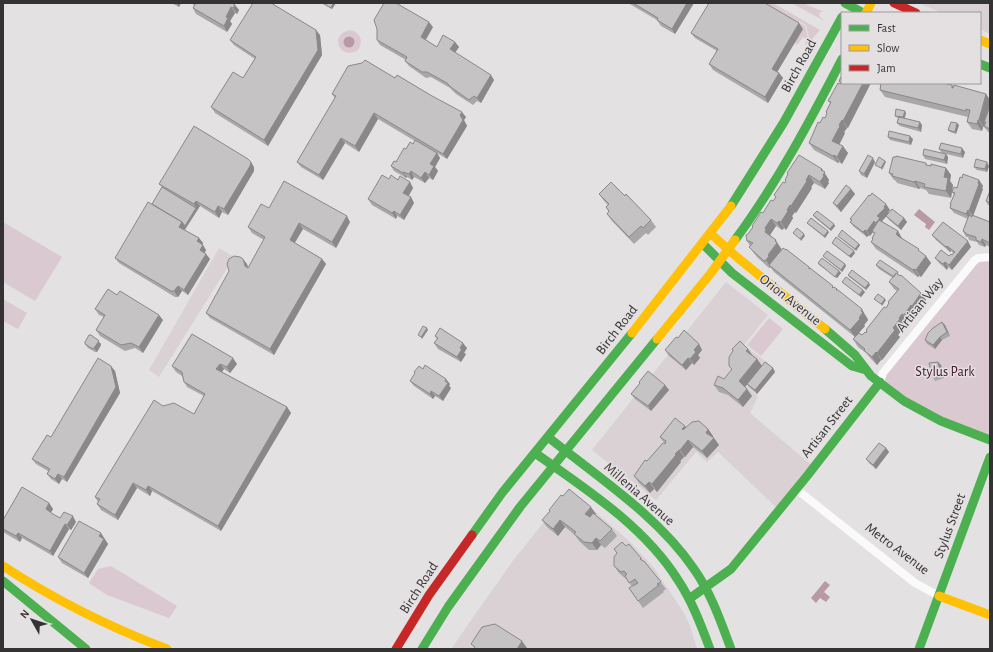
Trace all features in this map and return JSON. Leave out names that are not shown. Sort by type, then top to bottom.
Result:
[{"type":"main road","points":[[866,12],[871,3]]},
{"type":"main road","points":[[894,3],[914,12]]},
{"type":"main road","points":[[847,6],[861,12]]},
{"type":"main road","name":"Birch Road","points":[[396,649],[429,595],[502,493],[711,234],[747,183],[784,122],[841,19]]},
{"type":"main road","points":[[422,649],[452,601],[520,506],[720,261],[766,195],[804,133],[841,61]]},
{"type":"main road","name":"Orion Avenue","points":[[711,234],[839,340],[855,356],[871,376],[904,401],[936,419],[990,440]]},
{"type":"main road","name":"Orion Avenue","points":[[703,244],[732,273],[852,366],[866,370]]},
{"type":"main road","name":"Artisan Street","points":[[796,489],[880,382]]},
{"type":"main road","name":"Millenia Avenue","points":[[548,437],[652,521],[688,559],[705,588],[730,649]]},
{"type":"main road","points":[[535,453],[602,502],[638,532],[671,568],[680,581],[696,611],[710,649]]},
{"type":"main road","name":"Stylus Street","points":[[920,649],[990,457]]},
{"type":"main road","points":[[689,599],[731,569],[796,489]]},
{"type":"main road","points":[[3,566],[81,613],[127,634],[167,649]]},
{"type":"main road","points":[[3,581],[86,649]]},
{"type":"main road","name":"Metro Avenue","points":[[939,596],[990,615]]},
{"type":"street","name":"Artisan Way","points":[[880,382],[883,373],[974,261],[978,258],[990,257]]},
{"type":"street","name":"Metro Avenue","points":[[796,489],[915,583],[939,596]]},
{"type":"shaded area","points":[[919,3],[990,3],[990,34],[981,30],[981,12],[940,12]]},
{"type":"shaded area","points":[[347,37],[351,37],[353,38],[353,46],[347,47],[344,44],[344,40]]},
{"type":"shaded area","points":[[919,209],[935,222],[929,230],[925,227],[926,224],[914,215]]},
{"type":"shaded area","points":[[219,248],[234,257],[159,377],[149,370]]},
{"type":"shaded area","points":[[726,282],[768,315],[744,345],[768,363],[749,388],[758,396],[750,413],[814,467],[779,510],[718,452],[707,462],[696,452],[656,500],[592,450]]},
{"type":"shaded area","points":[[564,497],[591,508],[628,540],[654,568],[684,613],[690,626],[697,649],[451,649],[512,562]]},
{"type":"shaded area","points":[[825,581],[830,585],[824,592],[830,597],[826,602],[820,598],[816,603],[811,598]]},
{"type":"green space","points":[[757,3],[773,3],[820,30],[807,45],[805,43],[809,38],[806,25],[799,21],[805,26],[808,38],[805,41],[806,39],[803,37],[797,45]]},
{"type":"green space","points":[[791,3],[803,3],[824,12],[820,12],[819,16],[825,21]]},
{"type":"green space","points":[[350,30],[359,35],[361,40],[358,50],[352,53],[342,50],[338,41],[339,36],[343,32]]},
{"type":"green space","points":[[3,222],[62,257],[35,301],[3,282]]},
{"type":"green space","name":"Stylus Park","points":[[990,258],[990,440],[936,419],[880,382],[981,259]]},
{"type":"green space","points":[[3,299],[27,313],[18,329],[3,321]]},
{"type":"green space","points":[[769,318],[783,329],[761,356],[747,345]]},
{"type":"green space","points":[[111,566],[177,606],[169,618],[107,595],[89,583],[98,569]]},
{"type":"building","points":[[196,3],[232,3],[235,5],[233,8],[231,7],[226,17],[228,18],[224,26],[193,8]]},
{"type":"building","points":[[253,3],[271,3],[316,30],[318,50],[264,140],[211,107],[233,72],[243,78],[256,57],[230,40]]},
{"type":"building","points":[[323,3],[333,3],[331,8]]},
{"type":"building","points":[[384,3],[396,3],[429,22],[421,37],[437,47],[443,35],[455,42],[450,49],[491,75],[477,98],[474,96],[469,100],[447,83],[427,72],[422,72],[405,61],[407,57],[377,40],[377,29],[374,20]]},
{"type":"building","points":[[633,3],[687,3],[672,29],[657,20],[658,18]]},
{"type":"building","points":[[709,3],[765,3],[799,23],[772,69],[779,73],[765,97],[709,64],[718,49],[691,33]]},
{"type":"building","points":[[365,60],[395,78],[397,75],[462,112],[460,115],[463,120],[443,154],[374,113],[355,146],[341,138],[319,175],[297,162],[336,96],[332,94],[348,66],[362,63]]},
{"type":"building","points":[[838,83],[862,84],[843,121],[842,120],[839,125],[840,126],[832,141],[843,146],[837,157],[809,143],[818,122],[820,123],[823,117],[825,118],[831,102],[828,101]]},
{"type":"building","points":[[881,84],[948,84],[952,85],[952,88],[954,85],[986,94],[977,124],[967,122],[970,110],[966,109],[966,111],[880,90]]},
{"type":"building","points":[[990,106],[990,129],[984,126],[986,122],[984,122]]},
{"type":"building","points":[[896,109],[905,111],[903,117],[895,116]]},
{"type":"building","points":[[899,117],[920,122],[918,128],[897,123]]},
{"type":"building","points":[[951,122],[957,123],[955,132],[948,130]]},
{"type":"building","points":[[194,126],[251,162],[224,209],[218,206],[215,212],[196,201],[194,204],[159,184]]},
{"type":"building","points":[[889,131],[910,136],[909,142],[888,137]]},
{"type":"building","points":[[415,140],[437,153],[430,164],[434,166],[429,175],[425,172],[421,178],[411,171],[409,174],[403,173],[391,166],[394,161],[396,162],[404,148],[406,149],[410,142],[413,144]]},
{"type":"building","points":[[941,143],[962,148],[961,154],[939,149]]},
{"type":"building","points":[[924,149],[946,154],[944,160],[923,155]]},
{"type":"building","points":[[799,155],[822,169],[821,170],[825,172],[823,175],[824,176],[820,182],[809,175],[806,180],[807,181],[791,206],[790,205],[781,222],[779,221],[777,223],[771,219],[765,228],[765,232],[776,240],[775,241],[777,243],[764,261],[749,247],[753,243],[747,241],[746,235],[753,227],[752,226],[761,212],[763,213],[771,200],[773,201],[776,197],[774,195],[783,182],[785,183],[787,173]]},
{"type":"building","points":[[868,155],[873,158],[864,174],[859,171]]},
{"type":"building","points":[[896,156],[926,163],[926,165],[931,166],[931,164],[946,168],[944,177],[948,178],[946,191],[924,187],[925,184],[892,176],[893,174],[889,173],[893,157]]},
{"type":"building","points":[[879,157],[885,161],[881,168],[875,165]]},
{"type":"building","points":[[976,159],[987,162],[985,169],[974,167]]},
{"type":"building","points":[[963,174],[979,180],[979,184],[969,211],[968,210],[966,214],[950,208],[950,204],[955,193],[952,192],[954,187],[957,188],[960,177],[962,178]]},
{"type":"building","points":[[382,175],[389,179],[391,175],[398,180],[400,176],[410,182],[403,193],[411,197],[400,215],[394,211],[392,213],[368,199]]},
{"type":"building","points":[[284,181],[347,216],[332,242],[299,223],[290,240],[322,259],[270,349],[206,313],[229,271],[227,264],[229,259],[234,256],[240,257],[243,259],[245,266],[248,268],[265,237],[248,227],[261,204],[269,208]]},
{"type":"building","points":[[611,182],[625,196],[626,194],[651,220],[643,228],[641,226],[629,237],[607,214],[609,211],[606,207],[609,204],[599,194]]},
{"type":"building","points":[[846,185],[851,189],[837,206],[833,203]]},
{"type":"building","points":[[162,187],[196,208],[185,226],[182,222],[152,204]]},
{"type":"building","points":[[990,191],[990,203],[986,201]]},
{"type":"building","points":[[872,193],[886,204],[884,207],[885,208],[877,216],[880,218],[876,223],[874,221],[867,231],[865,230],[863,232],[850,222],[852,220],[850,219]]},
{"type":"building","points":[[148,202],[182,222],[179,227],[199,238],[197,241],[203,245],[200,250],[206,254],[184,290],[178,286],[174,291],[171,291],[115,258]]},
{"type":"building","points":[[892,209],[904,218],[898,226],[886,216]]},
{"type":"building","points":[[817,211],[834,224],[830,229],[813,215]]},
{"type":"building","points":[[969,215],[990,222],[990,243],[982,239],[981,242],[976,240],[976,237],[966,234],[963,231]]},
{"type":"building","points":[[811,218],[828,231],[824,236],[807,223]]},
{"type":"building","points":[[879,220],[898,231],[896,234],[898,236],[919,249],[918,250],[926,256],[916,270],[913,270],[871,242],[875,233],[872,231]]},
{"type":"building","points":[[943,222],[968,241],[949,265],[945,262],[943,264],[935,258],[941,250],[949,256],[955,252],[947,246],[946,247],[932,235]]},
{"type":"building","points":[[797,228],[804,234],[800,239],[793,233]]},
{"type":"building","points":[[842,230],[859,244],[855,249],[838,236]]},
{"type":"building","points":[[836,237],[854,251],[849,256],[832,243]]},
{"type":"building","points":[[783,248],[862,309],[861,311],[863,312],[859,318],[860,319],[850,330],[769,265]]},
{"type":"building","points":[[827,251],[845,264],[841,270],[823,256]]},
{"type":"building","points":[[822,258],[839,271],[835,277],[818,263]]},
{"type":"building","points":[[880,260],[898,272],[894,277],[876,265]]},
{"type":"building","points":[[852,270],[869,283],[865,288],[848,275]]},
{"type":"building","points":[[896,273],[900,276],[901,275],[921,293],[904,315],[902,314],[893,328],[895,330],[877,353],[876,352],[872,357],[853,339],[859,333],[862,335],[865,332],[866,333],[866,330],[884,307],[886,308],[889,303],[888,302],[899,289],[889,282]]},
{"type":"building","points":[[846,277],[863,290],[859,295],[842,282]]},
{"type":"building","points":[[108,289],[117,295],[120,291],[159,315],[139,347],[131,343],[121,345],[96,330],[105,315],[95,309]]},
{"type":"building","points":[[878,294],[885,299],[881,304],[874,299]]},
{"type":"building","points":[[942,322],[947,332],[933,345],[925,340],[928,333]]},
{"type":"building","points":[[423,326],[427,328],[421,337],[418,335]]},
{"type":"building","points":[[440,328],[463,343],[460,348],[462,349],[457,357],[434,343],[438,338],[435,336]]},
{"type":"building","points":[[684,330],[699,344],[694,350],[696,352],[682,365],[665,350]]},
{"type":"building","points":[[192,334],[233,358],[227,367],[220,364],[216,369],[287,407],[218,526],[148,486],[146,490],[133,483],[115,515],[97,504],[100,499],[95,497],[154,400],[163,406],[174,403],[194,414],[205,394],[184,382],[182,372],[172,366]]},
{"type":"building","points":[[89,335],[99,341],[93,349],[85,344]]},
{"type":"building","points":[[740,341],[748,349],[746,351],[757,359],[739,381],[747,389],[738,400],[723,388],[714,385],[718,376],[724,379],[732,369],[729,366],[729,357],[733,351],[732,349]]},
{"type":"building","points":[[98,358],[111,366],[116,387],[64,477],[58,474],[55,479],[47,474],[50,469],[32,459],[47,435],[51,437]]},
{"type":"building","points":[[765,362],[773,368],[755,390],[747,384]]},
{"type":"building","points":[[938,362],[941,375],[933,377],[929,363]]},
{"type":"building","points":[[425,365],[446,379],[445,381],[448,383],[439,396],[431,391],[430,394],[410,381],[415,373],[414,372],[419,366],[423,369]]},
{"type":"building","points":[[648,371],[665,385],[648,406],[631,394]]},
{"type":"building","points":[[675,418],[685,426],[682,429],[683,430],[692,422],[699,421],[708,429],[706,433],[714,438],[702,451],[688,440],[652,484],[649,482],[645,486],[634,476],[645,460],[647,461],[663,443],[665,444],[666,441],[660,437]]},
{"type":"building","points":[[879,443],[886,448],[873,465],[866,459]]},
{"type":"building","points":[[22,487],[49,503],[46,509],[60,518],[64,512],[73,516],[67,525],[65,524],[50,551],[18,533],[16,536],[3,529],[3,520]]},
{"type":"building","points":[[569,489],[591,507],[585,514],[590,517],[593,513],[612,529],[600,541],[596,538],[592,543],[584,542],[574,534],[576,532],[560,520],[553,529],[542,520],[561,495],[563,496]]},
{"type":"building","points":[[79,521],[101,533],[99,536],[104,539],[84,573],[58,557]]},
{"type":"building","points":[[622,542],[626,546],[629,544],[641,558],[640,559],[644,561],[661,582],[638,601],[629,588],[638,583],[635,579],[629,583],[625,576],[627,574],[624,571],[621,572],[614,566],[614,557],[617,553],[614,549]]},
{"type":"building","points":[[495,624],[522,641],[517,649],[474,649],[475,647],[471,644],[482,627]]},
{"type":"traffic: fast","points":[[845,3],[861,12]]},
{"type":"traffic: fast","points":[[731,206],[784,122],[841,19]]},
{"type":"traffic: fast","points":[[735,240],[779,174],[841,61]]},
{"type":"traffic: fast","points":[[981,64],[990,68]]},
{"type":"traffic: fast","points":[[703,244],[732,273],[852,366],[866,370]]},
{"type":"traffic: fast","points":[[825,329],[855,355],[871,376],[904,401],[941,421],[990,440]]},
{"type":"traffic: fast","points":[[472,535],[502,493],[632,333]]},
{"type":"traffic: fast","points":[[422,649],[448,607],[520,507],[657,339]]},
{"type":"traffic: fast","points":[[689,599],[731,569],[807,476],[880,382]]},
{"type":"traffic: fast","points":[[548,437],[607,482],[645,514],[679,550],[694,569],[706,588],[731,649]]},
{"type":"traffic: fast","points":[[535,453],[594,495],[648,542],[664,561],[688,596],[710,649]]},
{"type":"traffic: fast","points":[[919,649],[990,457]]},
{"type":"traffic: fast","points":[[3,581],[86,649]]},
{"type":"traffic: slow","points":[[866,12],[871,3]]},
{"type":"traffic: slow","points":[[981,40],[990,44]]},
{"type":"traffic: slow","points":[[632,333],[731,206]]},
{"type":"traffic: slow","points":[[711,234],[825,329]]},
{"type":"traffic: slow","points":[[657,339],[711,273],[735,240]]},
{"type":"traffic: slow","points":[[3,566],[42,590],[83,612],[124,632],[167,649]]},
{"type":"traffic: slow","points":[[939,596],[990,615]]},
{"type":"traffic: jam","points":[[894,3],[914,12]]},
{"type":"traffic: jam","points":[[396,649],[429,595],[472,535]]}]
